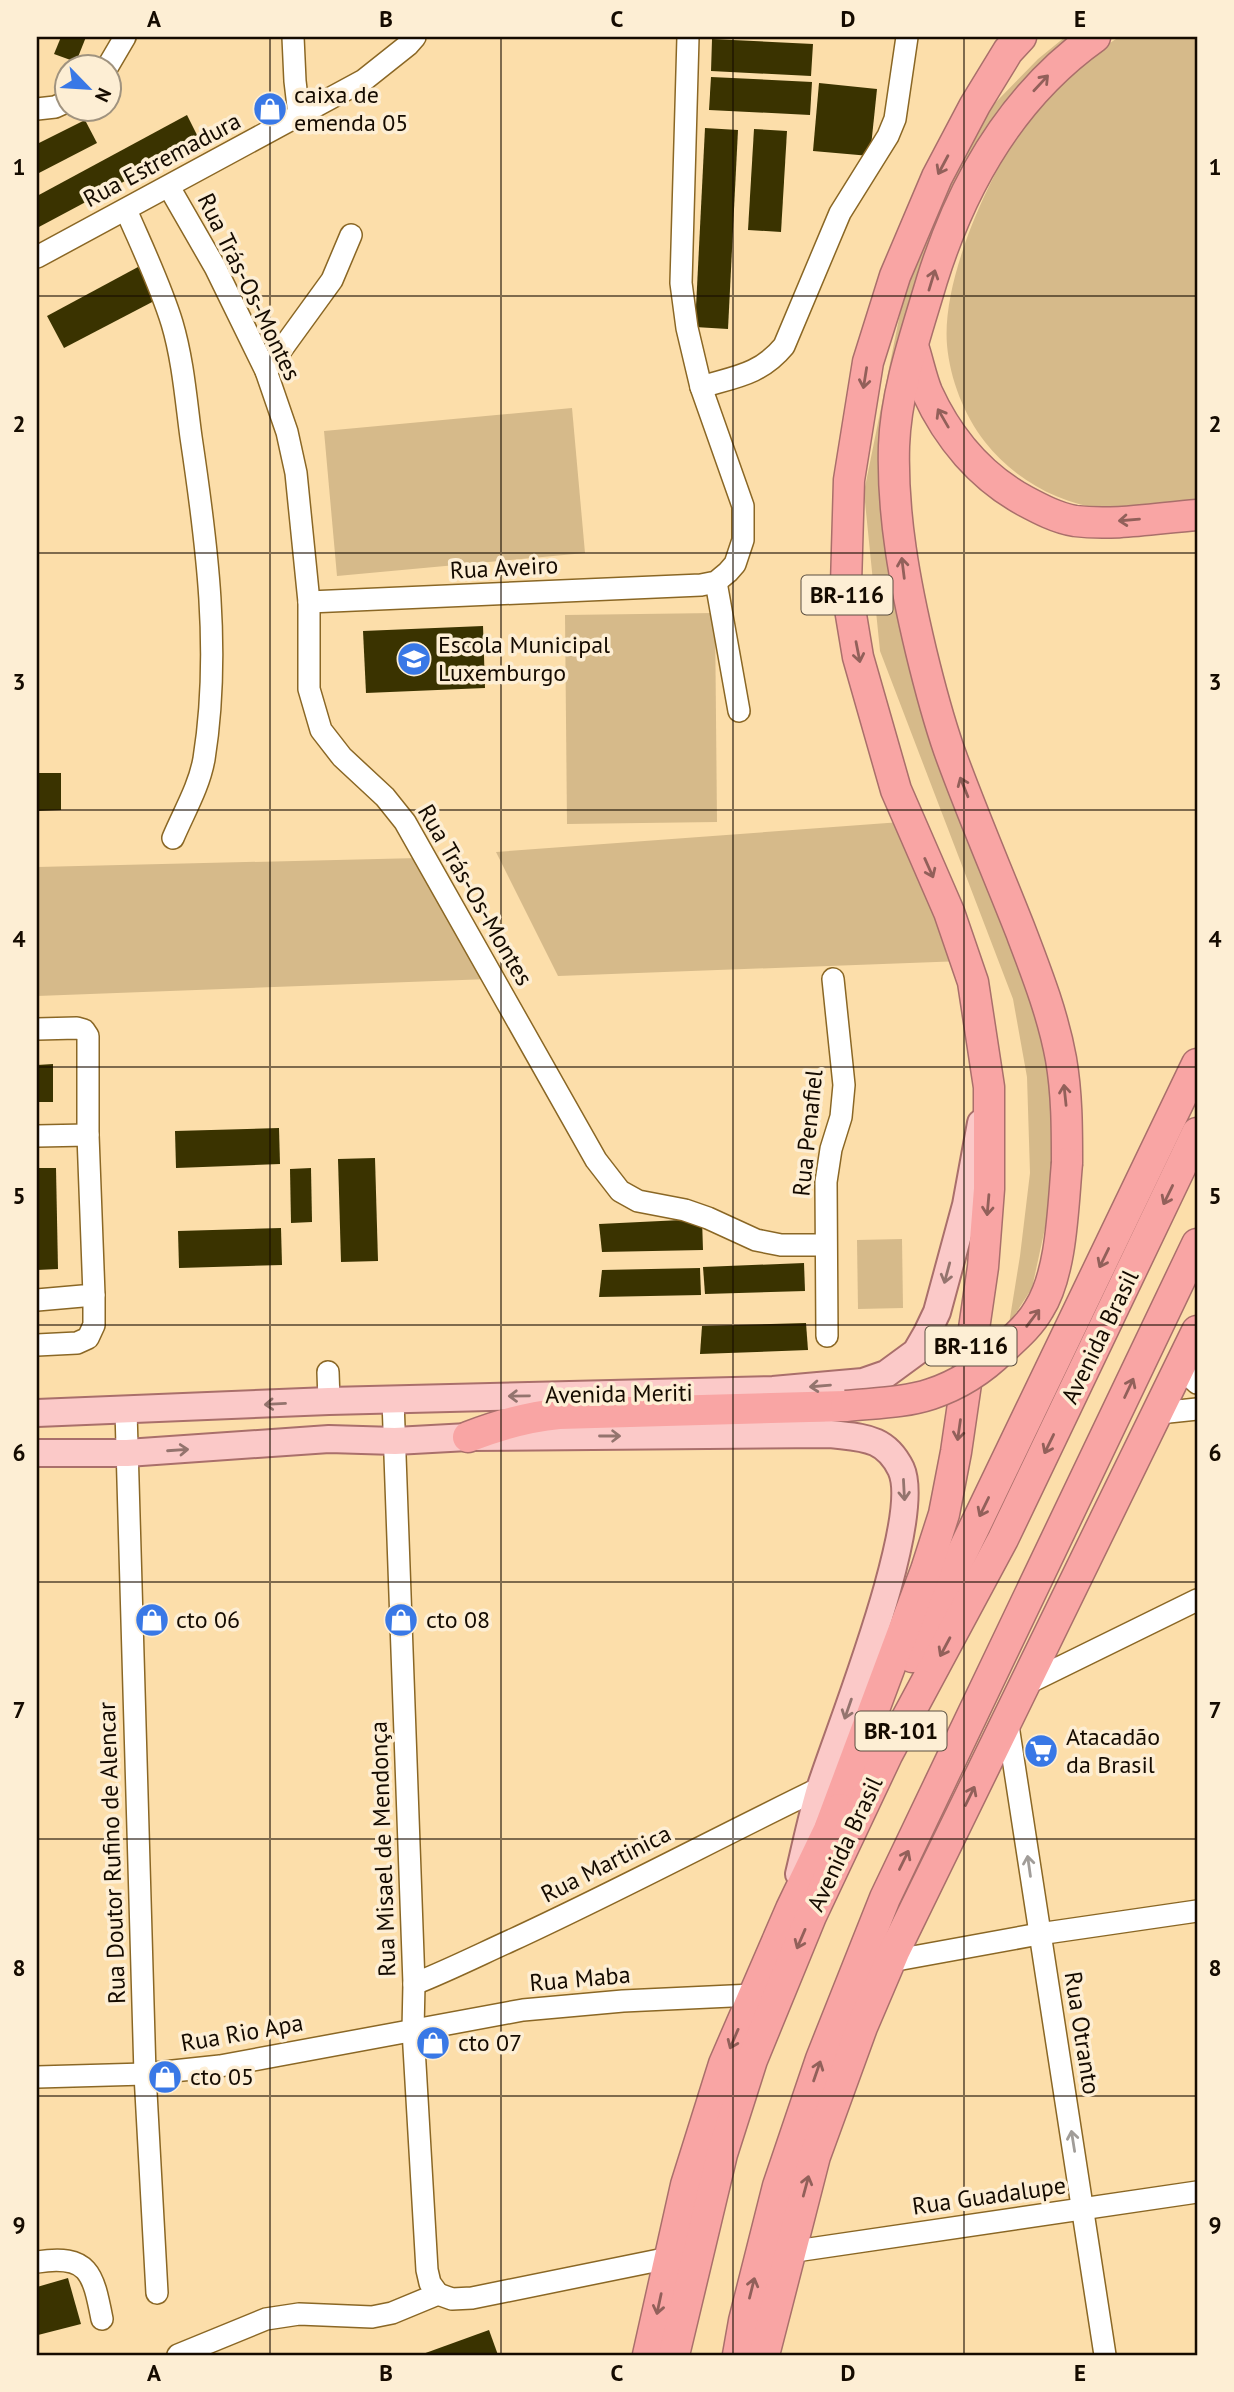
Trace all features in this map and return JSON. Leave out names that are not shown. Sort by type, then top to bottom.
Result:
[{"type":"highway","points":[[975,105],[1008,51],[1021,37]]},
{"type":"highway","name":"BR-116","points":[[830,1827],[926,1570],[944,1514],[956,1452],[983,1267],[989,1189],[989,1087],[972,982],[949,912],[896,790],[858,657],[846,585],[849,480],[868,362],[895,276],[937,177],[975,105],[1044,37]]},
{"type":"highway","points":[[468,1437],[524,1418],[559,1414],[846,1406],[908,1399],[952,1386],[990,1362],[1027,1326],[1041,1308],[1053,1272],[1060,1235],[1067,1163],[1067,1116],[1061,1060],[1045,994],[948,748],[926,672],[905,582],[895,484],[894,444],[900,402],[913,346],[950,227],[977,170],[1025,100],[1050,73],[1095,37]]},
{"type":"highway","points":[[913,346],[928,391],[951,433],[979,469],[1003,489],[1044,512],[1073,520],[1108,522],[1197,515]]},
{"type":"highway","name":"Avenida Brasil","points":[[648,2355],[686,2185],[724,2064],[752,1995],[1197,1064]]},
{"type":"highway","name":"Avenida Brasil","points":[[674,2355],[722,2154],[752,2060],[811,1916],[887,1755],[1003,1539],[1197,1133]]},
{"type":"highway","name":"Avenida Brasil","points":[[738,2355],[778,2186],[821,2059],[885,1898],[1197,1244]]},
{"type":"highway","name":"BR-101","points":[[953,1760],[991,1700],[1092,1519],[1144,1441],[1159,1413],[1189,1375],[1197,1331]]},
{"type":"highway","points":[[764,2355],[814,2156],[862,2027],[1007,1719],[1144,1441]]},
{"type":"main road","name":"Avenida Meriti","points":[[37,1413],[329,1401],[773,1390],[863,1382],[886,1374],[916,1352],[937,1312],[966,1205],[989,1087]]},
{"type":"main road","name":"Avenida Meriti","points":[[37,1453],[127,1453],[329,1438],[395,1441],[468,1437],[830,1434],[868,1438]]},
{"type":"main road","name":"Avenida Brasil","points":[[791,1909],[820,1788],[889,1584],[901,1528],[906,1494],[902,1471],[892,1454],[881,1443],[868,1438]]},
{"type":"street","name":"Rua Estremadura","points":[[37,257],[364,80],[415,37]]},
{"type":"street","points":[[688,37],[681,283],[687,328],[701,387],[743,506],[743,540],[739,555],[735,564],[709,583],[739,711]]},
{"type":"street","points":[[701,387],[750,373],[772,361],[784,346],[840,213],[888,136],[895,119],[907,37]]},
{"type":"street","points":[[297,39],[295,81],[299,115]]},
{"type":"street","name":"Rua Trás-Os-Montes","points":[[169,187],[215,267],[266,371],[287,432],[296,473],[309,603],[309,689],[321,730],[342,757],[385,797],[405,822],[607,1178],[620,1191],[638,1201],[685,1210],[756,1240],[781,1245],[825,1245]]},
{"type":"street","points":[[126,210],[161,293],[178,349],[198,483],[212,611],[212,653],[204,761],[197,785],[173,838]]},
{"type":"street","points":[[266,371],[332,280],[351,236]]},
{"type":"street","name":"Rua Aveiro","points":[[309,603],[709,583]]},
{"type":"street","name":"Rua Penafiel","points":[[827,1336],[826,1182],[831,1149],[841,1118],[844,1085],[833,979]]},
{"type":"street","points":[[37,1029],[77,1028],[84,1030],[88,1037],[94,1295],[94,1325],[88,1338],[77,1343],[37,1345]]},
{"type":"street","points":[[37,1136],[89,1135]]},
{"type":"street","points":[[37,1300],[94,1295]]},
{"type":"street","points":[[328,1372],[329,1401]]},
{"type":"street","name":"Rua Misael de Mendonça","points":[[393,1400],[414,1984],[413,2030],[427,2270],[430,2283],[438,2294]]},
{"type":"street","points":[[1159,1413],[1197,1409]]},
{"type":"street","name":"Rua Doutor Rufino de Alencar","points":[[126,1411],[145,2074],[157,2293]]},
{"type":"street","points":[[1024,1685],[1197,1600]]},
{"type":"street","name":"Rua Otranto","points":[[1007,1719],[1105,2355]]},
{"type":"street","name":"Rua Martinica","points":[[414,1984],[590,1903],[820,1788]]},
{"type":"street","points":[[891,1961],[1039,1934],[1197,1911]]},
{"type":"street","name":"Rua Maba","points":[[413,2030],[523,2010],[623,2001],[752,1995]]},
{"type":"street","name":"Rua Rio Apa","points":[[37,2077],[145,2074],[274,2057],[413,2030]]},
{"type":"street","name":"Rua Guadalupe","points":[[789,2252],[1197,2192]]},
{"type":"street","points":[[178,2355],[265,2319],[299,2314],[372,2317],[392,2313],[438,2294],[452,2298],[472,2298],[668,2258]]},
{"type":"street","points":[[37,2262],[70,2260],[85,2269],[97,2294],[102,2319]]},
{"type":"shaded area","points":[[1065,37],[1080,37],[1008,106],[894,400],[897,566],[1050,1028],[1060,1159],[1032,1288],[1009,1324],[1030,1173],[1027,1077],[1013,999],[880,651],[864,492],[906,284],[966,148],[995,103],[1038,59]]},
{"type":"shaded area","points":[[1119,37],[1197,37],[1197,499],[1106,509],[1068,501],[1037,487],[996,455],[965,408],[955,384],[947,345],[953,285],[963,251],[975,217],[1007,152],[1050,92],[1078,66]]},
{"type":"shaded area","points":[[572,408],[585,553],[337,576],[324,431]]},
{"type":"shaded area","points":[[715,613],[717,822],[567,824],[565,615]]},
{"type":"shaded area","points":[[901,822],[963,961],[558,976],[496,852]]},
{"type":"shaded area","points":[[419,858],[489,979],[37,996],[37,867]]},
{"type":"shaded area","points":[[902,1239],[903,1308],[858,1309],[857,1240]]},
{"type":"building","points":[[61,37],[86,37],[80,52],[55,52]]},
{"type":"building","points":[[712,39],[813,44],[811,76],[711,71]]},
{"type":"building","points":[[711,77],[812,82],[810,115],[709,110]]},
{"type":"building","points":[[819,83],[877,89],[870,156],[813,151]]},
{"type":"building","points":[[187,115],[200,141],[37,228],[37,196]]},
{"type":"building","points":[[81,122],[86,122],[97,143],[37,174],[37,144]]},
{"type":"building","points":[[705,128],[738,130],[728,329],[695,327]]},
{"type":"building","points":[[754,129],[787,131],[781,232],[748,230]]},
{"type":"building","points":[[138,267],[156,300],[64,348],[47,316]]},
{"type":"building","points":[[483,626],[485,688],[366,693],[363,631]]},
{"type":"building","points":[[37,773],[61,773],[61,810],[37,811]]},
{"type":"building","points":[[53,1064],[53,1102],[37,1102],[37,1065]]},
{"type":"building","points":[[279,1128],[280,1164],[176,1168],[175,1131]]},
{"type":"building","points":[[375,1158],[378,1261],[341,1262],[338,1159]]},
{"type":"building","points":[[37,1168],[56,1168],[58,1269],[37,1270]]},
{"type":"building","points":[[311,1168],[312,1222],[291,1223],[290,1169]]},
{"type":"building","points":[[702,1219],[703,1250],[602,1252],[599,1224]]},
{"type":"building","points":[[281,1228],[282,1265],[179,1268],[178,1231]]},
{"type":"building","points":[[804,1263],[805,1291],[705,1294],[703,1267]]},
{"type":"building","points":[[700,1268],[701,1295],[599,1297],[602,1270]]},
{"type":"building","points":[[806,1323],[808,1350],[700,1354],[702,1326]]},
{"type":"building","points":[[68,2278],[81,2324],[38,2335],[37,2287]]},
{"type":"building","points":[[489,2330],[498,2355],[420,2355]]},
{"type":"place","name":"caixa de emenda 05","points":[[270,109]]},
{"type":"place","name":"Escola Municipal Luxemburgo","points":[[414,659]]},
{"type":"place","name":"cto 06","points":[[152,1620]]},
{"type":"place","name":"cto 08","points":[[401,1620]]},
{"type":"place","name":"Atacadão da Brasil","points":[[1041,1751]]},
{"type":"place","name":"cto 07","points":[[433,2043]]},
{"type":"place","name":"cto 05","points":[[165,2077]]}]
